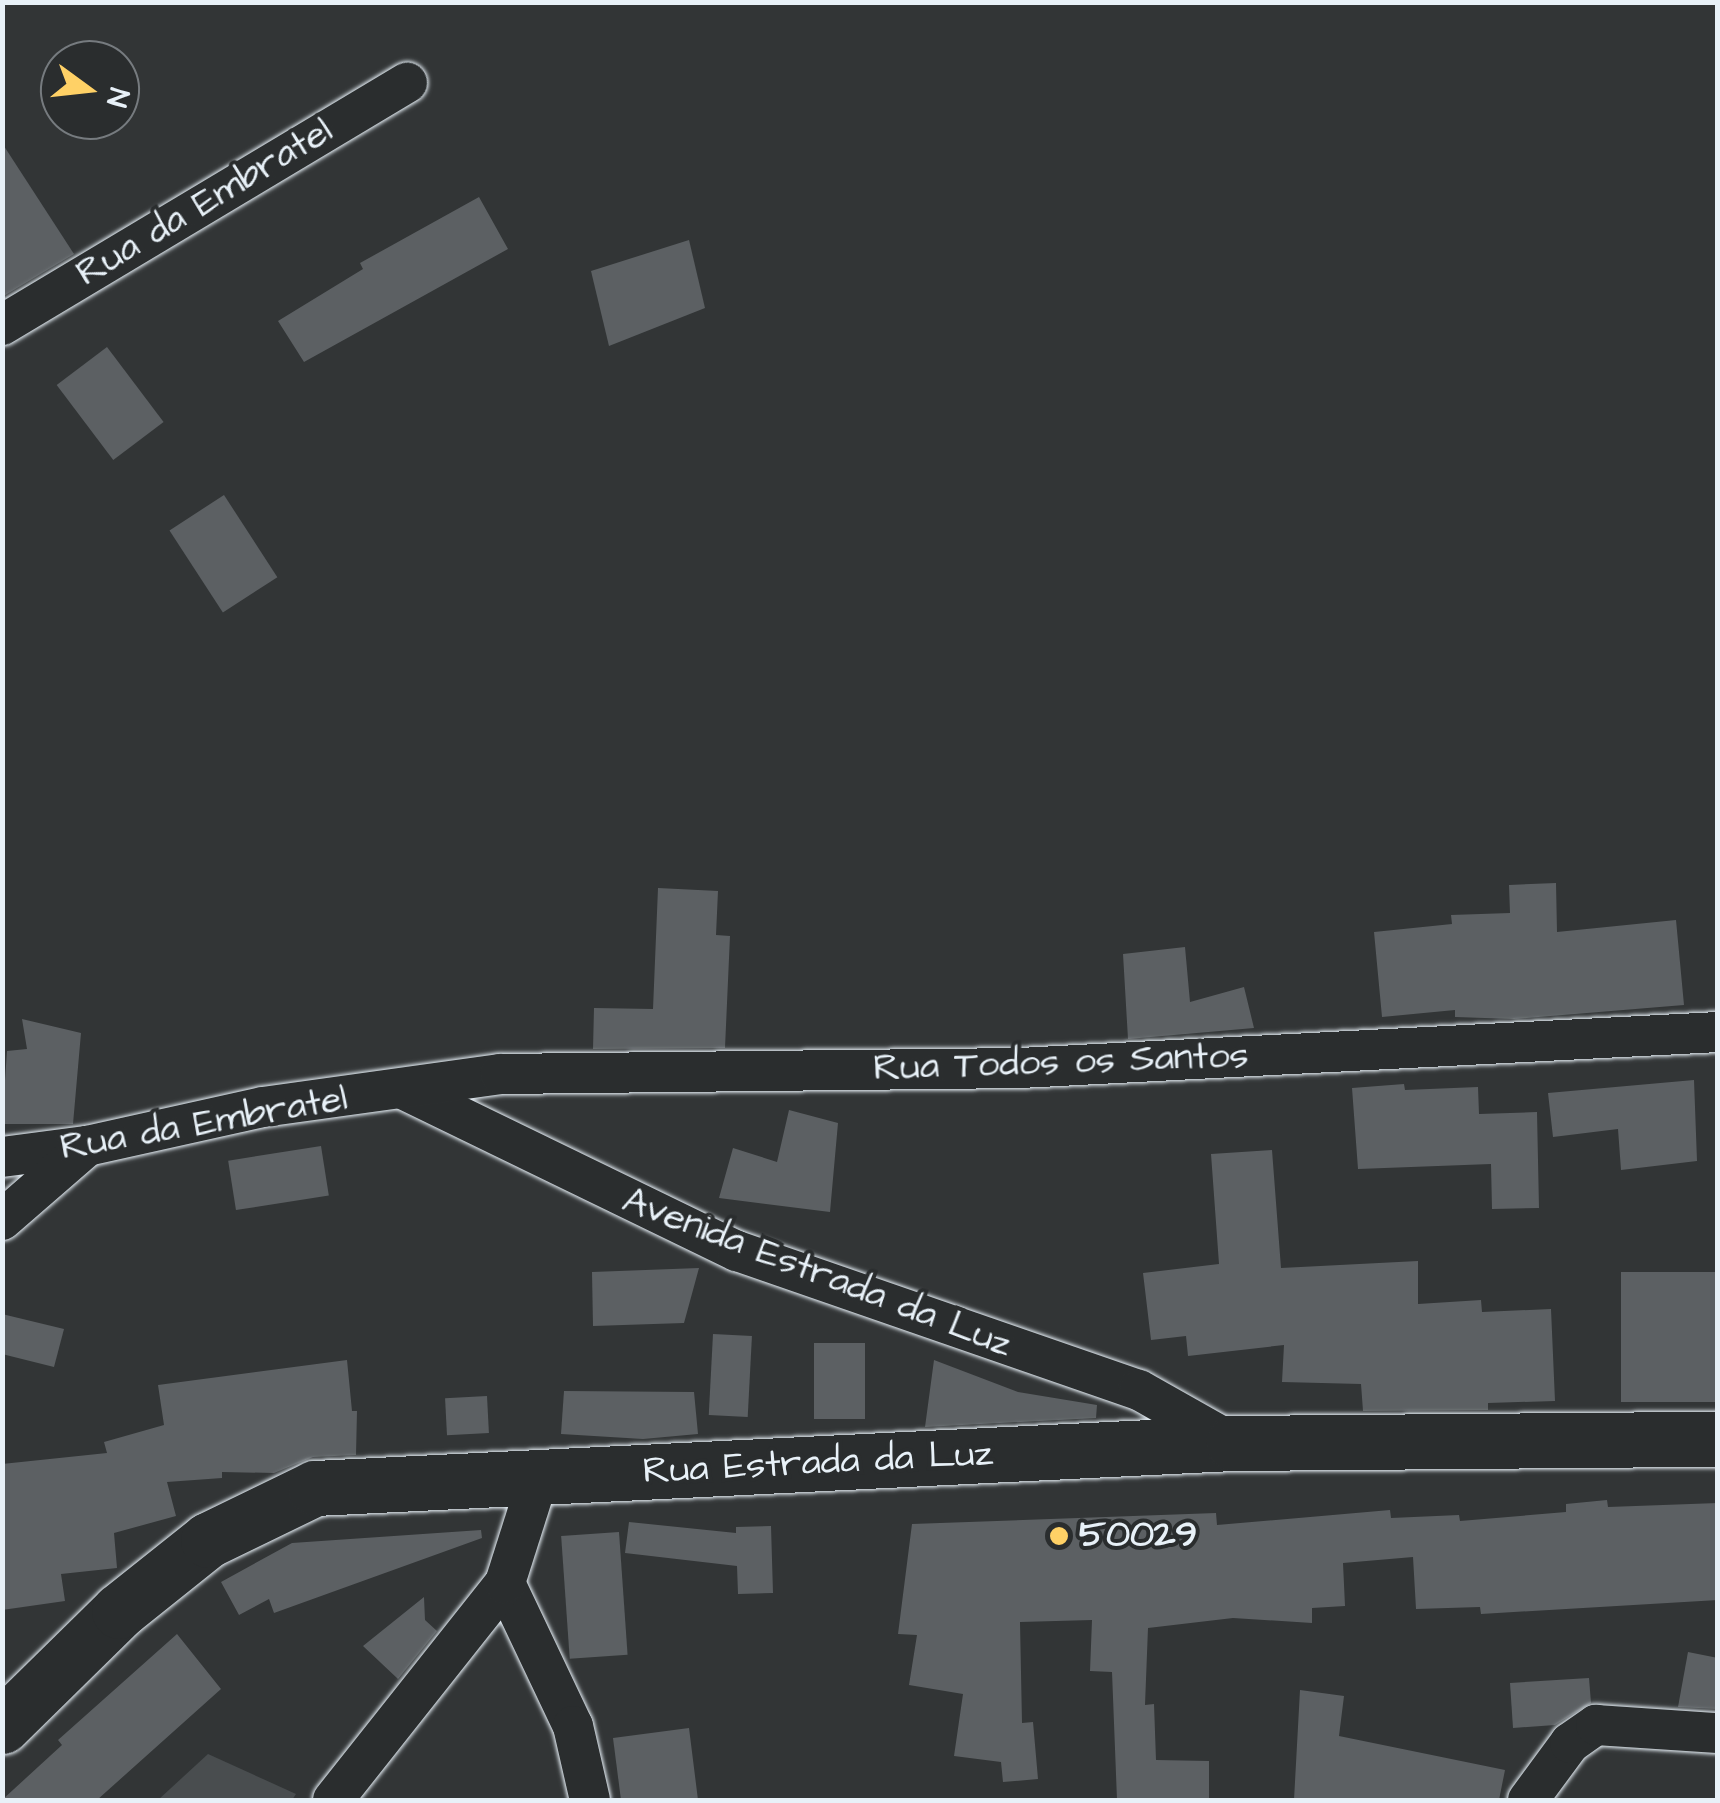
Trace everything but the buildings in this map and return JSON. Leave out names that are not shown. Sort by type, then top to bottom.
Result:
[{"type":"main road","name":"Rua Estrada da Luz","points":[[2,1726],[119,1611],[208,1540],[262,1510],[315,1488],[1233,1444],[1718,1439]]},
{"type":"street","name":"Rua da Embratel","points":[[2,324],[407,83]]},
{"type":"street","name":"Rua Todos os Santos","points":[[405,1090],[500,1074],[1020,1068],[1718,1032]]},
{"type":"street","name":"Rua da Embratel","points":[[2,1157],[87,1146],[263,1107],[405,1090]]},
{"type":"street","name":"Avenida Estrada da Luz","points":[[405,1090],[738,1251],[1139,1390],[1233,1444]]},
{"type":"street","points":[[2,1220],[87,1146]]},
{"type":"street","points":[[333,1800],[506,1583],[538,1476]]},
{"type":"street","points":[[506,1583],[573,1726],[590,1800]]},
{"type":"street","points":[[1528,1800],[1570,1743],[1596,1725],[1718,1734]]},
{"type":"shaded area","points":[[208,1754],[296,1794],[292,1800],[158,1800]]},
{"type":"place","name":"50029","points":[[1059,1536]]}]
